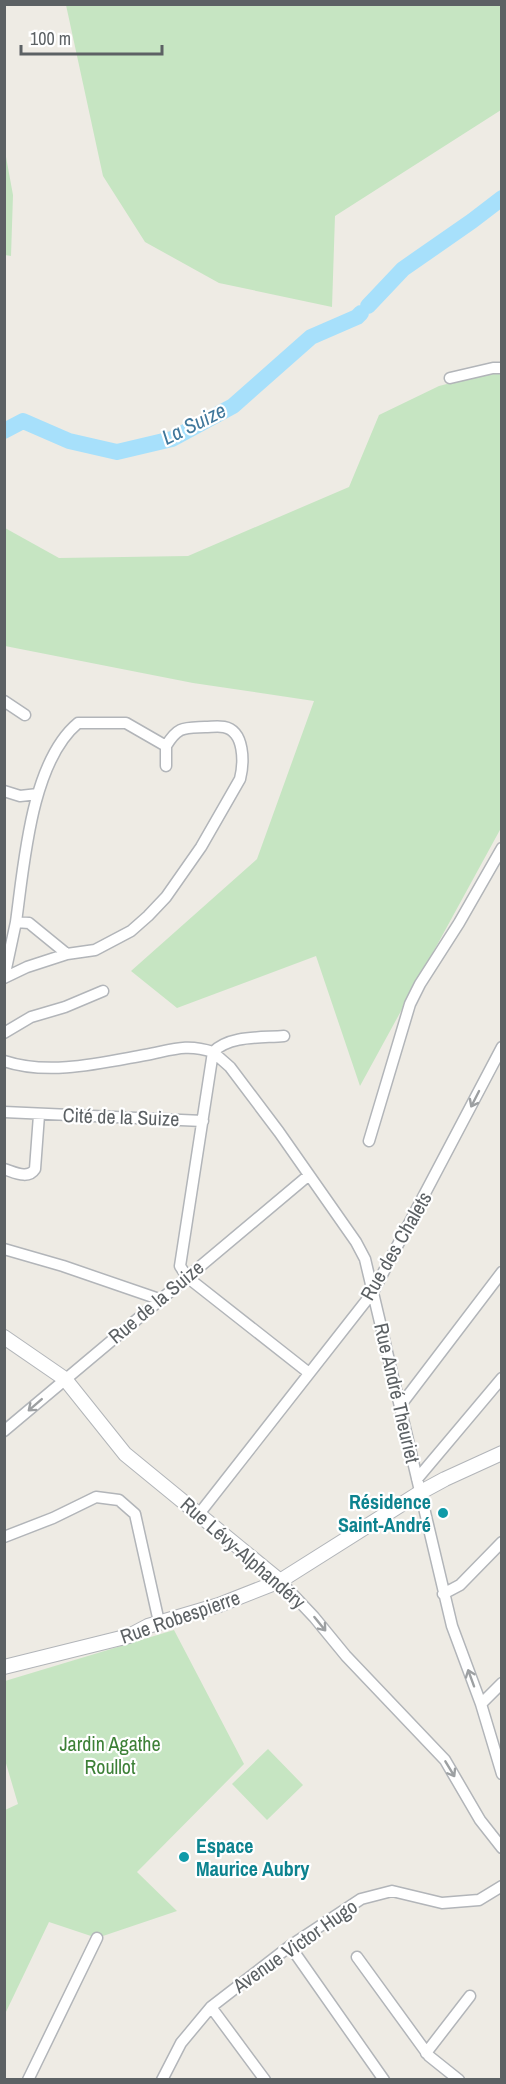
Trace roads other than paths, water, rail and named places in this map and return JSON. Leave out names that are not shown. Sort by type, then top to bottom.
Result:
[{"type":"street","points":[[450,378],[501,368]]},
{"type":"street","points":[[4,701],[25,716]]},
{"type":"street","points":[[4,978],[38,794],[52,757],[67,732],[78,723],[126,723],[166,746]]},
{"type":"street","points":[[4,978],[27,967],[67,954],[95,950],[131,931],[166,897],[201,847],[240,779],[242,771],[240,742],[232,730],[224,727],[181,728],[166,746],[166,766]]},
{"type":"street","points":[[4,792],[20,796],[38,794]]},
{"type":"street","points":[[369,1141],[410,1004],[501,848]]},
{"type":"street","points":[[16,922],[29,923],[67,954]]},
{"type":"street","points":[[4,1033],[31,1017],[65,1007],[103,991]]},
{"type":"street","points":[[4,1061],[37,1068],[88,1065],[182,1047],[198,1047],[213,1052],[220,1044],[284,1036]]},
{"type":"street","name":"Rue des Chalets","points":[[199,1514],[374,1292],[501,1047]]},
{"type":"street","name":"Cité de la Suize","points":[[187,1276],[180,1266],[213,1052]]},
{"type":"street","name":"Rue André Theuriet","points":[[213,1052],[230,1067],[309,1175],[365,1258],[443,1594],[452,1626],[481,1704],[501,1774]]},
{"type":"street","name":"Cité de la Suize","points":[[4,1112],[203,1121]]},
{"type":"street","name":"Cité de la Suize","points":[[4,1169],[28,1175],[35,1170],[39,1114]]},
{"type":"street","name":"Rue de la Suize","points":[[4,1431],[309,1175]]},
{"type":"street","points":[[4,1249],[63,1266],[159,1299]]},
{"type":"street","points":[[400,1406],[501,1272]]},
{"type":"street","points":[[187,1276],[309,1373]]},
{"type":"street","name":"Rue Lévy-Alphandéry","points":[[4,1337],[64,1379],[125,1454],[280,1581],[315,1617],[346,1656],[445,1760],[480,1820],[501,1848]]},
{"type":"street","points":[[419,1485],[501,1378]]},
{"type":"street","name":"Rue Robespierre","points":[[4,1667],[121,1639],[159,1622],[219,1605],[280,1581],[419,1485],[445,1479],[501,1453]]},
{"type":"street","points":[[4,1537],[53,1518],[96,1497],[118,1500],[135,1514],[159,1622]]},
{"type":"street","points":[[443,1594],[460,1586],[501,1542]]},
{"type":"street","points":[[481,1704],[501,1683]]},
{"type":"street","name":"Avenue Victor Hugo","points":[[162,2079],[181,2043],[211,2007],[290,1946],[361,1899],[392,1892],[442,1903],[479,1900],[501,1886]]},
{"type":"street","points":[[28,2079],[97,1938]]},
{"type":"street","points":[[290,1946],[384,2079]]},
{"type":"street","points":[[357,1957],[426,2053],[459,2079]]},
{"type":"street","points":[[426,2053],[470,1996]]},
{"type":"street","points":[[211,2007],[266,2079]]},
{"type":"waterway","name":"La Suize","points":[[368,306],[403,269],[502,198]]},
{"type":"waterway","name":"La Suize","points":[[4,431],[23,421],[69,441],[117,452],[172,439],[233,406],[311,337],[357,317],[361,313]]},
{"type":"place","name":"Résidence Saint-André","points":[[443,1513]]},
{"type":"place","name":"Espace Maurice Aubry","points":[[184,1857]]},
{"type":"park label","name":"Jardin Agathe Roullot","points":[[110,1756]]}]
